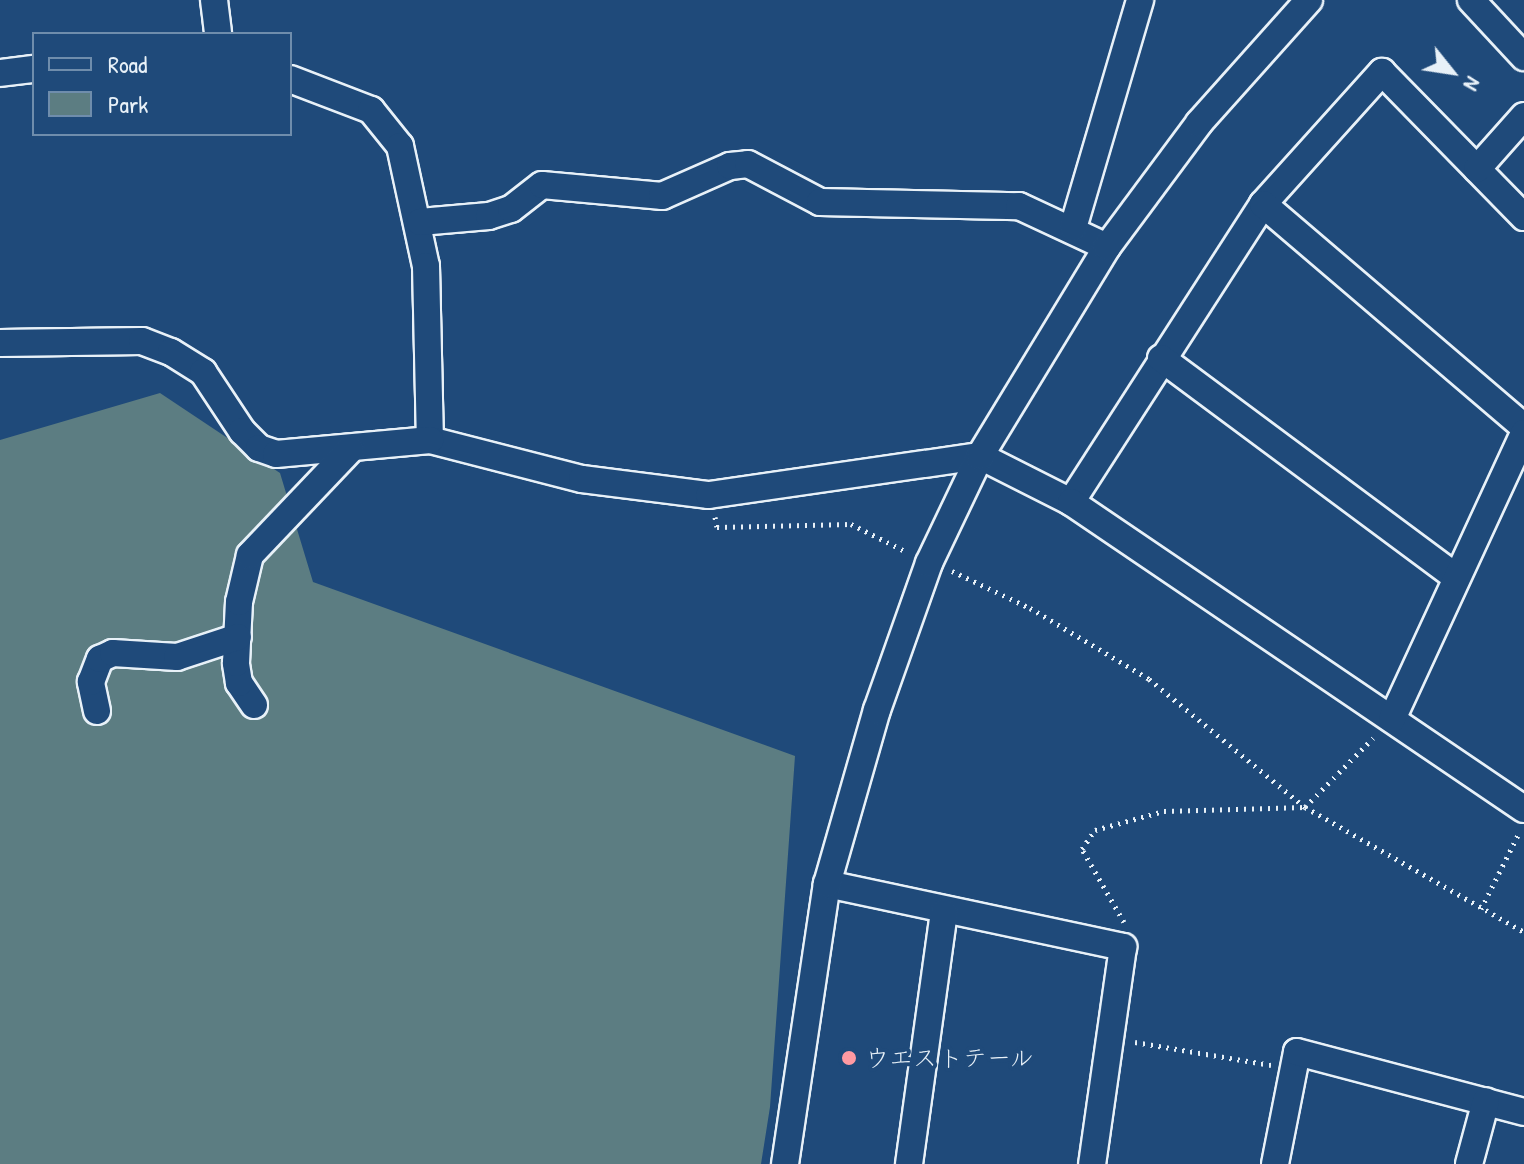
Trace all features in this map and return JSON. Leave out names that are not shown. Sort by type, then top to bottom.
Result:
[{"type":"street","points":[[214,0],[218,32]]},
{"type":"street","points":[[1073,228],[1140,0]]},
{"type":"street","points":[[785,1164],[827,884],[877,710],[929,563],[980,456],[1107,247],[1208,112],[1309,0]]},
{"type":"street","points":[[1471,0],[1524,57]]},
{"type":"street","points":[[0,73],[32,69]]},
{"type":"street","points":[[1071,502],[1263,204],[1382,72],[1524,217]]},
{"type":"street","points":[[292,80],[371,110],[400,146],[420,222],[430,440]]},
{"type":"street","points":[[1477,169],[1524,116]]},
{"type":"street","points":[[420,222],[489,216],[511,209],[542,185],[662,196],[730,166],[748,164],[820,202],[979,202],[1019,206],[1073,228],[1107,247]]},
{"type":"street","points":[[1263,204],[1524,430],[1392,719]]},
{"type":"street","points":[[0,343],[142,341],[203,372],[259,448],[276,454],[430,440],[582,479],[709,495],[980,456],[1071,502],[1524,809]]},
{"type":"street","points":[[1161,358],[1455,576]]},
{"type":"street","points":[[254,705],[239,683],[238,637],[250,555],[351,449]]},
{"type":"street","points":[[97,711],[91,682],[100,659],[113,653],[177,657],[238,637]]},
{"type":"street","points":[[827,884],[944,912],[1123,947],[1092,1164]]},
{"type":"street","points":[[909,1164],[944,912]]},
{"type":"street","points":[[1275,1164],[1297,1052],[1524,1112]]},
{"type":"street","points":[[1469,1164],[1486,1101]]},
{"type":"path","points":[[709,495],[717,527],[851,524],[908,552]]},
{"type":"path","points":[[951,571],[1030,608],[1149,679],[1305,807],[1524,932]]},
{"type":"path","points":[[1123,947],[1124,918],[1082,849],[1095,830],[1164,811],[1305,807],[1392,719]]},
{"type":"path","points":[[1481,909],[1524,822]]},
{"type":"path","points":[[1110,1037],[1292,1068]]},
{"type":"green space","points":[[160,393],[280,473],[313,582],[795,756],[770,1107],[761,1164],[0,1164],[0,440]]},
{"type":"place","name":"ウエストテール","points":[[849,1058]]}]
